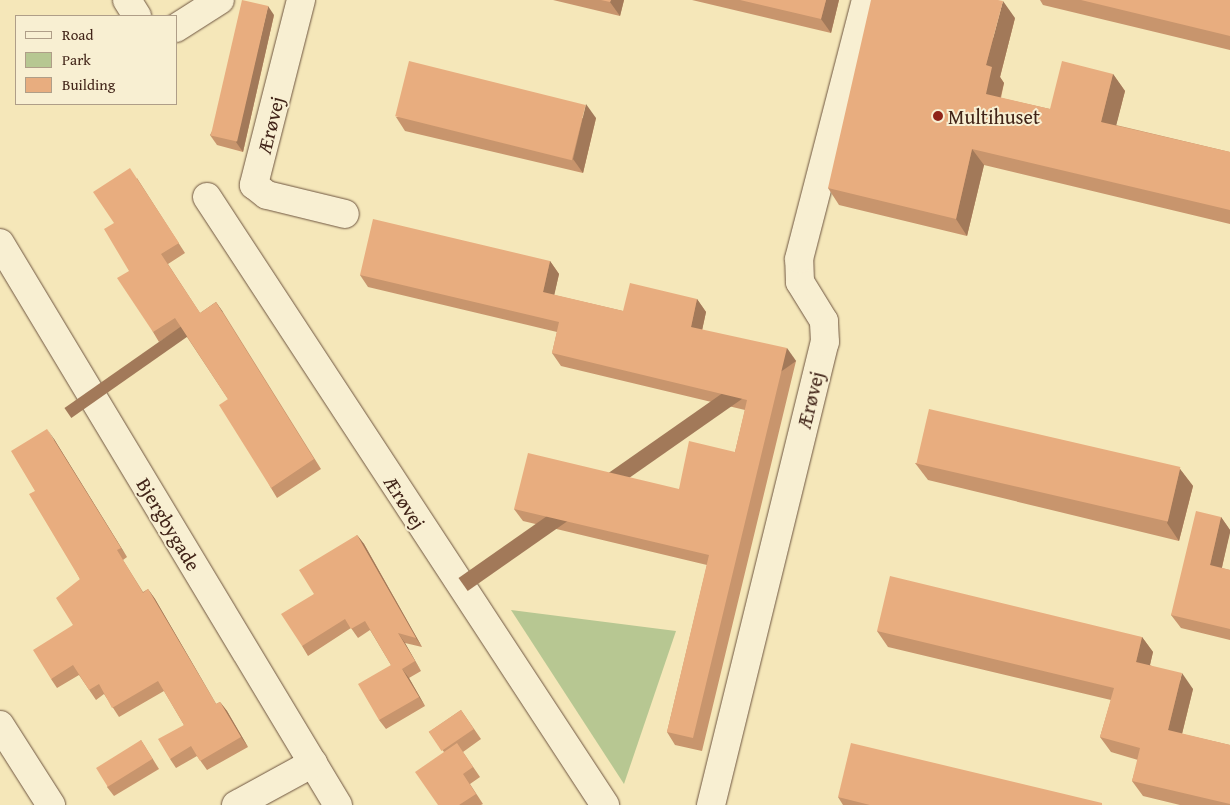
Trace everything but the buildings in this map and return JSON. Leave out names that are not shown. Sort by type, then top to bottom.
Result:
[{"type":"street","points":[[126,0],[136,15]]},
{"type":"street","points":[[178,27],[220,0]]},
{"type":"street","name":"Ærøvej","points":[[301,0],[254,185],[267,195],[345,214]]},
{"type":"street","name":"Ærøvej","points":[[711,805],[825,342],[824,321],[800,282],[799,258],[866,0]]},
{"type":"street","name":"Ærøvej","points":[[207,197],[605,805]]},
{"type":"street","name":"Bjergbygade","points":[[0,243],[338,805]]},
{"type":"street","points":[[0,725],[51,805]]},
{"type":"street","points":[[236,805],[313,763]]},
{"type":"green space","points":[[511,610],[676,631],[624,784]]},
{"type":"place","name":"Multihuset","points":[[938,116]]}]
